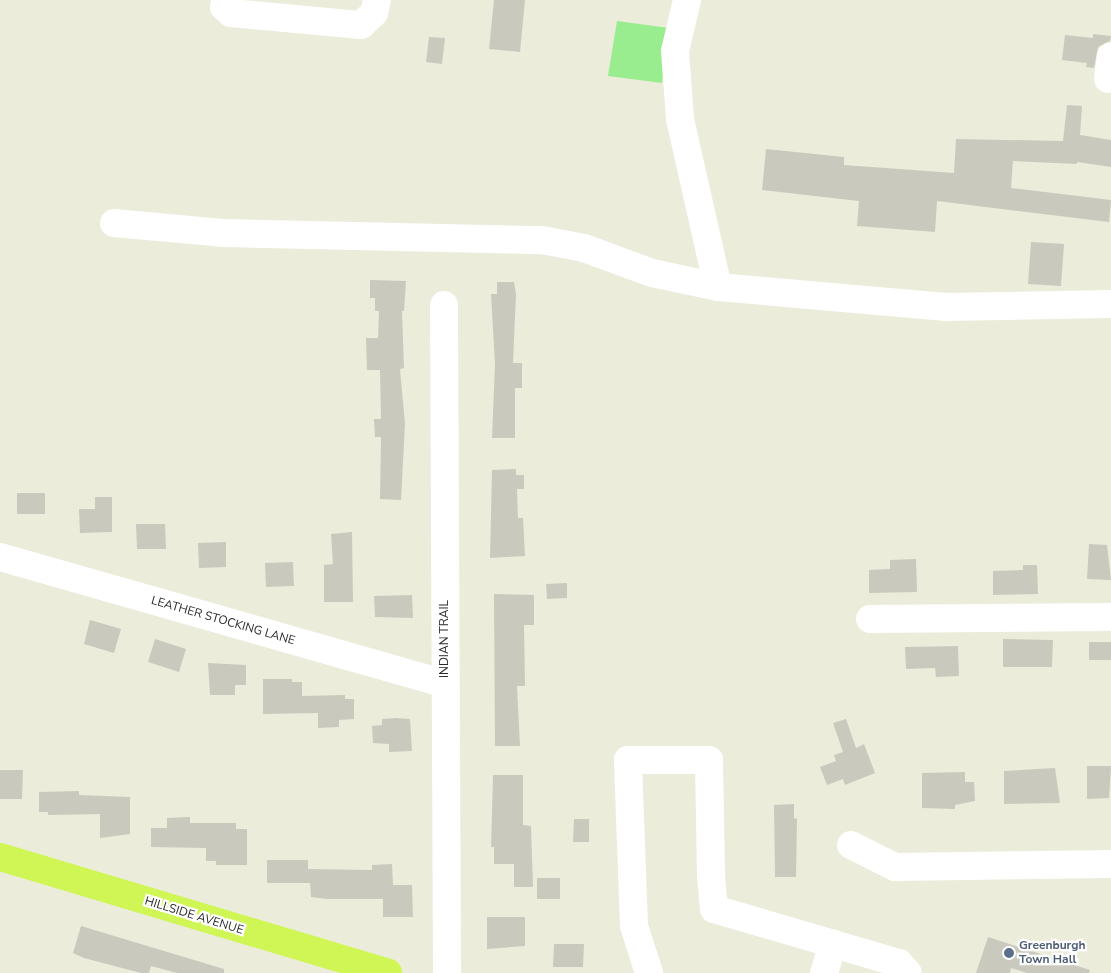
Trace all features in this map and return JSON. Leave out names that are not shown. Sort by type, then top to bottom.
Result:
[{"type":"main road","name":"HILLSIDE AVENUE","points":[[0,857],[352,968],[388,973]]},
{"type":"street","points":[[226,0],[224,7],[231,13],[362,25],[374,13],[377,0]]},
{"type":"street","points":[[687,0],[675,51],[680,119],[718,288]]},
{"type":"street","points":[[114,223],[223,233],[542,240],[584,248],[652,273],[718,288],[946,307],[1111,304]]},
{"type":"street","name":"INDIAN TRAIL","points":[[444,305],[447,973]]},
{"type":"street","name":"LEATHER STOCKING LANE","points":[[0,557],[445,684]]},
{"type":"street","points":[[870,618],[1111,618]]},
{"type":"street","points":[[649,973],[634,926],[628,760],[709,760],[710,876],[714,909],[899,963],[908,973]]},
{"type":"street","points":[[852,845],[895,866],[1111,864]]},
{"type":"street","points":[[824,973],[833,943]]},
{"type":"green space","points":[[617,21],[669,28],[662,83],[608,76]]},
{"type":"building","points":[[494,0],[525,0],[520,52],[489,49]]},
{"type":"building","points":[[1093,34],[1111,36],[1110,41],[1098,47],[1094,68],[1086,67],[1087,63],[1062,60],[1065,35],[1093,38]]},
{"type":"building","points":[[429,37],[445,38],[442,64],[426,62]]},
{"type":"building","points":[[1067,105],[1082,106],[1080,135],[1111,140],[1111,167],[1077,162],[1077,164],[1013,161],[1011,188],[1111,200],[1109,222],[937,201],[935,232],[857,226],[859,201],[762,190],[766,149],[844,157],[844,165],[954,173],[956,139],[1063,141]]},
{"type":"building","points":[[1031,242],[1064,244],[1061,286],[1028,284]]},
{"type":"building","points":[[370,280],[406,281],[404,311],[402,311],[404,368],[400,369],[405,424],[401,500],[380,499],[381,437],[375,437],[374,419],[381,419],[380,370],[367,370],[366,338],[378,338],[379,311],[375,311],[375,298],[370,298]]},
{"type":"building","points":[[497,282],[514,282],[516,294],[513,363],[522,363],[522,388],[515,388],[515,438],[492,438],[495,364],[491,294],[497,294]]},
{"type":"building","points":[[516,469],[516,475],[524,475],[524,489],[517,489],[518,518],[523,518],[525,556],[490,558],[492,470]]},
{"type":"building","points":[[17,493],[45,493],[45,514],[17,514]]},
{"type":"building","points":[[95,497],[112,497],[112,532],[80,533],[79,509],[95,509]]},
{"type":"building","points":[[136,524],[165,524],[166,549],[137,549]]},
{"type":"building","points":[[352,532],[353,602],[324,602],[324,565],[333,564],[331,534]]},
{"type":"building","points":[[226,542],[226,567],[199,568],[198,543]]},
{"type":"building","points":[[1089,544],[1107,545],[1111,580],[1087,579]]},
{"type":"building","points":[[916,559],[917,592],[869,593],[869,570],[890,569],[890,560]]},
{"type":"building","points":[[293,562],[294,586],[266,587],[265,563]]},
{"type":"building","points":[[1023,565],[1037,565],[1038,594],[993,595],[993,571],[1023,570]]},
{"type":"building","points":[[567,583],[567,598],[547,599],[546,584]]},
{"type":"building","points":[[494,594],[534,595],[534,625],[524,625],[525,686],[517,686],[520,746],[495,746]]},
{"type":"building","points":[[412,595],[413,618],[375,617],[374,596]]},
{"type":"building","points":[[90,620],[121,629],[114,653],[84,644]]},
{"type":"building","points":[[155,639],[186,649],[179,672],[148,662]]},
{"type":"building","points":[[1003,639],[1053,640],[1052,667],[1003,667]]},
{"type":"building","points":[[1089,642],[1111,642],[1111,660],[1089,660]]},
{"type":"building","points":[[958,646],[959,676],[936,677],[935,668],[906,669],[905,647]]},
{"type":"building","points":[[208,663],[246,665],[246,685],[235,685],[235,695],[210,695]]},
{"type":"building","points":[[263,679],[292,679],[292,682],[302,682],[302,696],[345,695],[345,699],[354,699],[354,719],[339,720],[339,727],[318,728],[318,713],[263,714]]},
{"type":"building","points":[[382,719],[410,719],[412,751],[389,752],[389,744],[373,743],[372,726],[382,725]]},
{"type":"building","points":[[846,719],[856,748],[864,744],[875,773],[845,785],[843,779],[827,785],[820,767],[836,761],[834,755],[843,752],[833,723]]},
{"type":"building","points":[[1087,766],[1111,766],[1109,798],[1087,799]]},
{"type":"building","points":[[1055,768],[1060,803],[1004,804],[1004,771]]},
{"type":"building","points":[[0,770],[23,770],[22,799],[0,799]]},
{"type":"building","points":[[965,772],[965,782],[974,782],[975,801],[955,805],[955,809],[922,808],[922,773]]},
{"type":"building","points":[[493,775],[523,775],[523,825],[531,826],[533,887],[514,887],[514,864],[494,864],[494,847],[491,847]]},
{"type":"building","points":[[79,791],[79,795],[130,797],[130,834],[100,838],[100,814],[48,815],[48,812],[39,812],[39,792]]},
{"type":"building","points":[[794,804],[794,819],[797,818],[796,877],[775,877],[774,805]]},
{"type":"building","points":[[190,817],[190,823],[236,823],[236,829],[247,829],[247,865],[216,865],[216,861],[206,861],[206,848],[151,847],[151,828],[167,828],[167,818]]},
{"type":"building","points":[[574,819],[589,819],[589,842],[573,842]]},
{"type":"building","points":[[267,860],[308,860],[308,869],[372,870],[372,865],[392,864],[393,885],[412,885],[413,917],[383,917],[383,899],[327,899],[311,897],[310,883],[267,883]]},
{"type":"building","points":[[537,878],[560,878],[560,899],[537,899]]},
{"type":"building","points":[[487,917],[525,917],[525,946],[487,949]]},
{"type":"building","points":[[81,926],[224,969],[224,973],[177,973],[151,966],[149,973],[141,973],[84,958],[73,953]]},
{"type":"building","name":"Greenburgh Town Hall","points":[[988,937],[1090,970],[1089,973],[1027,973],[1011,968],[1010,973],[976,973]]},
{"type":"building","points":[[554,944],[584,944],[583,967],[553,967]]},
{"type":"place","name":"Greenburgh Town Hall","points":[[1009,953]]}]
